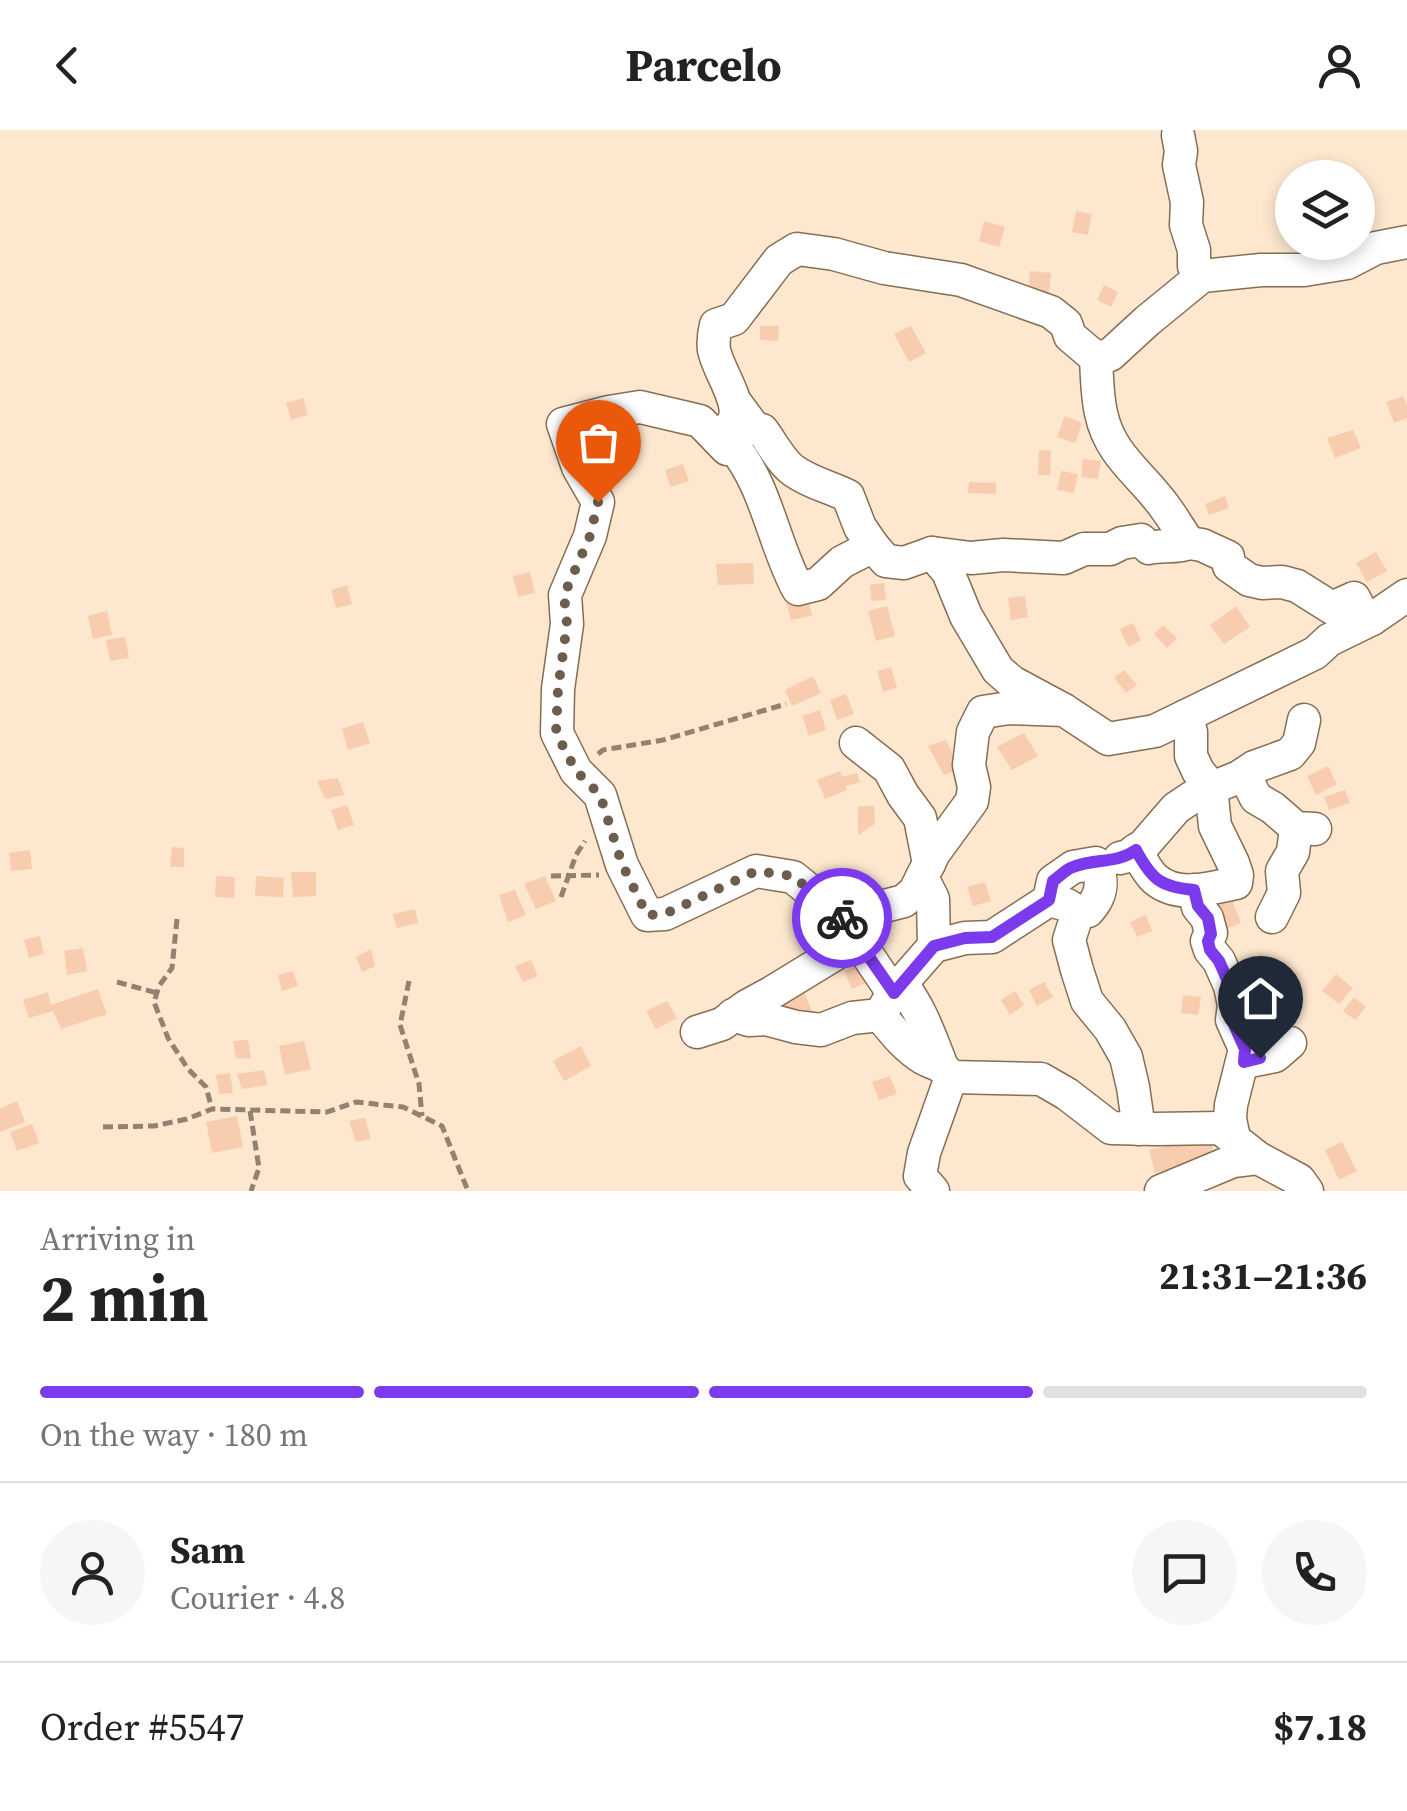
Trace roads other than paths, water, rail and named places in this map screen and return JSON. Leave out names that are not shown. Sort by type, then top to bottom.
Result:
[{"type":"street","points":[[1178,135],[1179,165],[1187,202],[1186,225],[1194,250],[1194,266],[1202,276]]},
{"type":"street","points":[[1096,358],[1110,356],[1202,276],[1304,270],[1348,263],[1376,248],[1407,242]]},
{"type":"street","points":[[1189,543],[1166,508],[1112,445],[1101,415],[1096,358],[1070,336],[1066,324],[1051,312],[961,280],[797,248],[778,260],[734,319],[716,324],[714,350],[735,402],[755,430],[762,430],[794,471],[848,496],[860,527],[886,561],[904,563],[932,553],[970,558],[1064,558],[1084,549],[1110,548],[1134,540],[1141,540],[1149,548],[1189,543],[1228,557],[1228,566],[1249,580],[1298,586],[1332,608],[1354,598],[1360,610],[1372,619]]},
{"type":"street","points":[[714,435],[733,426],[735,402]]},
{"type":"street","points":[[873,546],[842,562],[818,584],[798,589],[784,564],[760,493],[742,456],[733,446],[727,449],[700,422],[640,407],[562,424],[578,467],[598,502],[590,536],[564,595],[567,624],[556,733],[576,771],[600,795],[622,864],[647,915],[665,914],[756,871],[793,876],[850,929],[892,997],[898,1037],[926,1060],[946,1071],[1041,1080],[1067,1094],[1111,1128],[1220,1128],[1299,1180],[1307,1191]]},
{"type":"street","points":[[932,553],[948,572],[966,616],[998,670],[1108,739],[1155,730],[1186,716],[1315,653],[1329,640],[1372,619],[1407,595]]},
{"type":"street","points":[[697,1032],[722,1024],[850,929],[904,901],[915,891],[972,801],[974,786],[969,765],[974,732],[983,712],[1009,708],[1064,710]]},
{"type":"street","points":[[1136,850],[1154,879],[1172,888],[1201,891],[1236,883],[1233,863],[1215,826],[1212,787],[1198,771],[1192,756],[1192,732],[1186,716]]},
{"type":"street","points":[[1139,1129],[1126,1057],[1087,1000],[1069,940],[1064,906],[1053,881],[1072,867],[1128,856],[1176,808],[1254,767],[1290,754],[1299,743],[1304,720]]},
{"type":"street","points":[[856,743],[889,769],[920,818],[925,870],[933,898],[934,946]]},
{"type":"street","points":[[1244,774],[1256,798],[1306,828],[1282,871],[1284,893],[1272,917]]},
{"type":"street","points":[[1194,890],[1198,906],[1208,918],[1210,950],[1230,986],[1232,1020],[1245,1049],[1230,1119],[1246,1148]]},
{"type":"street","points":[[733,1015],[822,1030],[892,997],[934,946],[965,938],[992,937],[1064,906]]},
{"type":"street","points":[[1244,1062],[1275,1056],[1290,1043]]},
{"type":"street","points":[[933,1191],[920,1176],[946,1071]]},
{"type":"street","points":[[1161,1191],[1233,1161],[1246,1148]]}]
